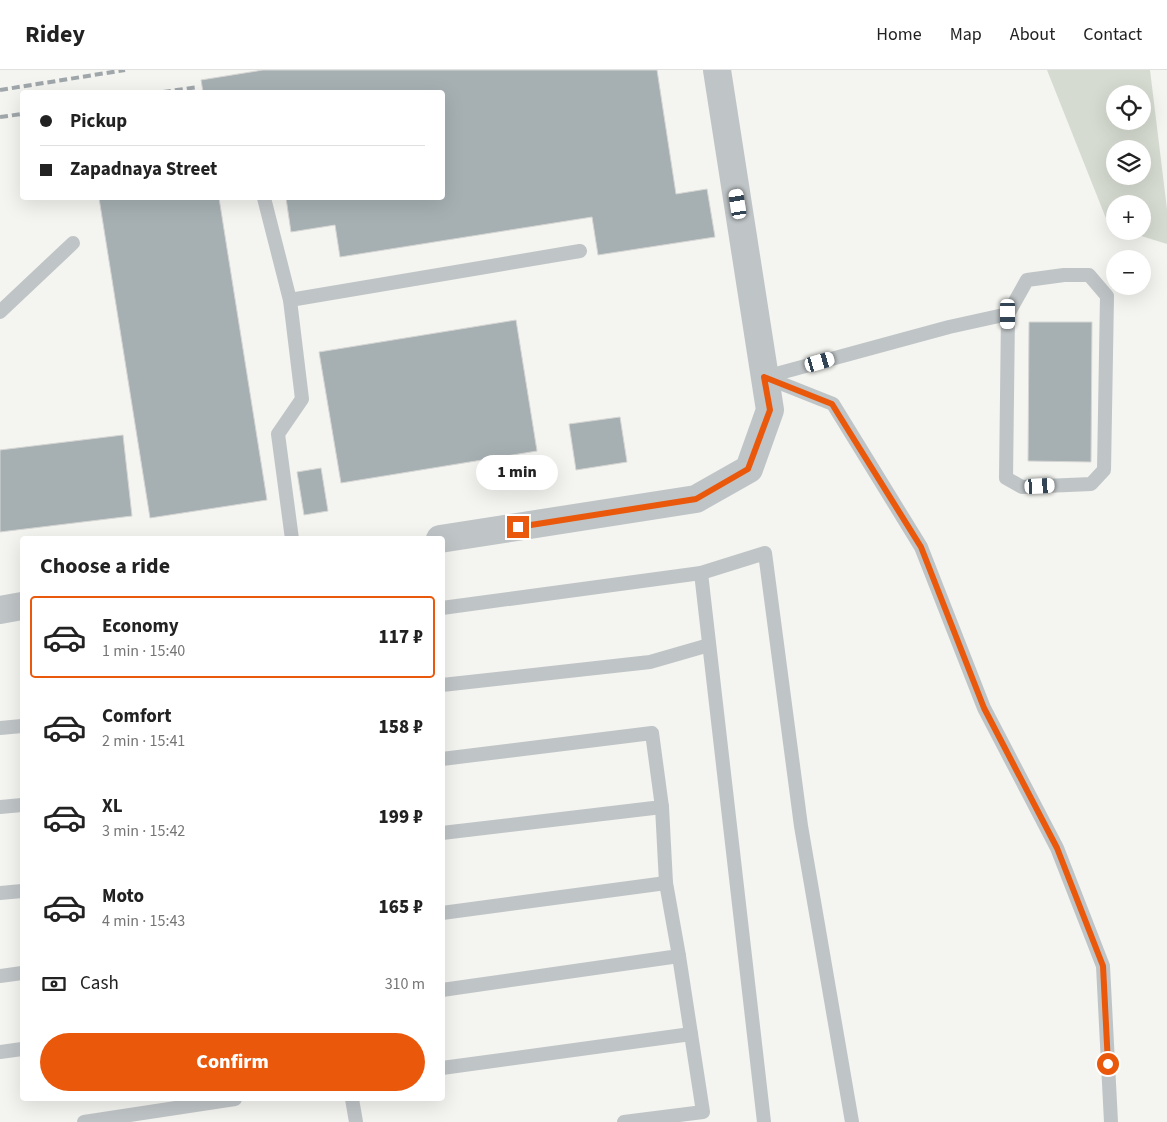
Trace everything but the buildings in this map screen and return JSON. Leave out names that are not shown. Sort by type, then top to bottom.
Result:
[{"type":"street","points":[[445,538],[696,499],[748,469],[770,410],[717,70]]},
{"type":"street","points":[[0,610],[20,606]]},
{"type":"lane","points":[[265,200],[290,300],[302,399],[278,434],[292,536]]},
{"type":"lane","points":[[0,312],[73,243]]},
{"type":"lane","points":[[290,300],[580,251]]},
{"type":"lane","points":[[764,377],[949,327],[1008,314],[1027,280],[1090,274],[1108,296],[1104,470],[1091,484],[1022,487],[1006,478],[1008,314]]},
{"type":"lane","points":[[764,377],[832,404],[921,547],[984,708],[1057,848],[1103,966],[1111,1122]]},
{"type":"lane","points":[[445,608],[701,573],[765,553],[801,826],[852,1122]]},
{"type":"lane","points":[[701,573],[764,1122]]},
{"type":"lane","points":[[445,685],[650,662],[709,645]]},
{"type":"lane","points":[[0,728],[20,726]]},
{"type":"lane","points":[[445,759],[652,733],[662,807],[666,882],[703,1117],[624,1122]]},
{"type":"lane","points":[[0,807],[20,805]]},
{"type":"lane","points":[[445,833],[662,807]]},
{"type":"lane","points":[[445,913],[666,882]]},
{"type":"lane","points":[[0,893],[20,891]]},
{"type":"lane","points":[[445,990],[678,956]]},
{"type":"lane","points":[[0,976],[20,973]]},
{"type":"lane","points":[[445,1068],[691,1034]]},
{"type":"lane","points":[[0,1052],[20,1049]]},
{"type":"lane","points":[[84,1122],[221,1101]]},
{"type":"lane","points":[[352,1101],[356,1122]]},
{"type":"shaded area","points":[[1047,70],[1150,70],[1167,209],[1167,244],[1151,239],[1151,195],[1106,195],[1106,218]]},
{"type":"railway","points":[[0,90],[125,70]]},
{"type":"railway","points":[[177,90],[198,87]]},
{"type":"railway","points":[[0,117],[20,114]]},
{"type":"route","points":[[518,527],[696,499],[748,469],[770,410],[764,377],[832,404],[921,547],[984,708],[1057,848],[1103,966],[1108,1064]]}]
